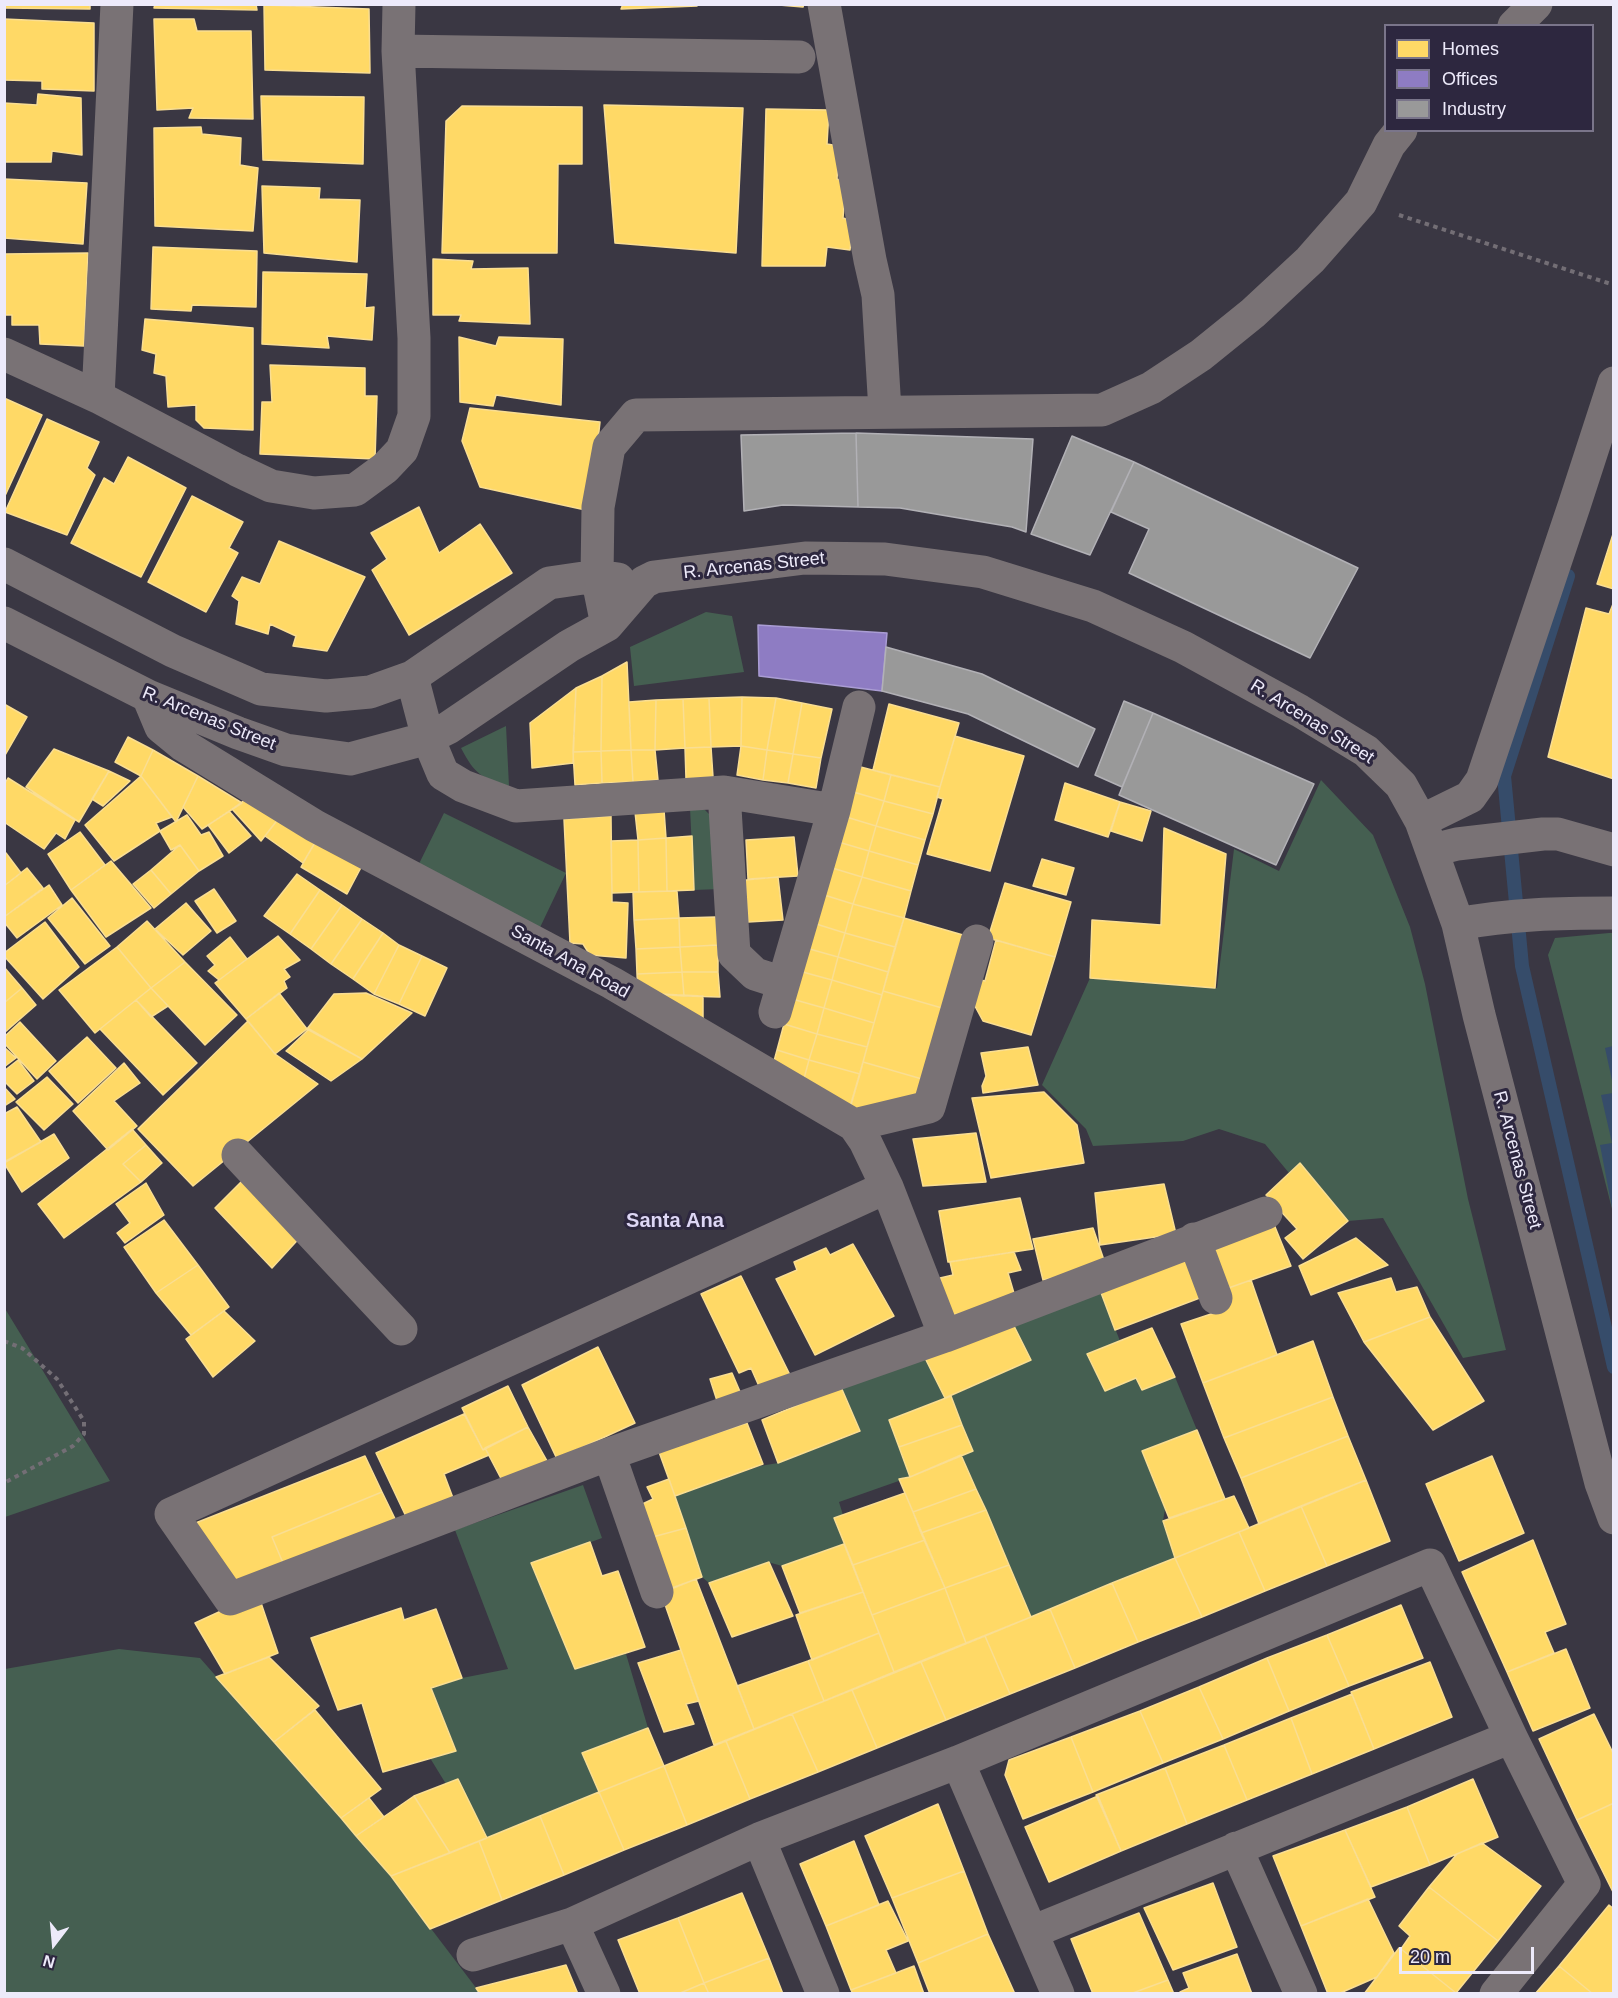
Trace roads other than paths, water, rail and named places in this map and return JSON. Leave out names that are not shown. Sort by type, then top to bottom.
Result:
[{"type":"street","points":[[98,397],[117,4]]},
{"type":"street","points":[[4,354],[98,397],[271,486],[314,493],[355,490],[385,468],[402,450],[414,416],[414,338],[399,51],[399,4]]},
{"type":"street","points":[[824,4],[878,295],[885,411]]},
{"type":"street","points":[[1516,24],[1536,4]]},
{"type":"street","points":[[399,51],[799,57]]},
{"type":"street","points":[[607,625],[597,576],[598,507],[609,447],[636,415],[1102,410],[1151,388],[1201,355],[1253,313],[1310,260],[1362,202],[1389,146],[1400,132]]},
{"type":"street","points":[[1437,838],[1482,780],[1614,383]]},
{"type":"street","name":"R. Arcenas Street","points":[[4,564],[173,651],[261,690],[326,696],[370,692],[412,677],[549,583],[597,576],[649,580],[805,558],[885,559],[983,572],[1093,606],[1183,647],[1300,711],[1366,751],[1401,785],[1437,838],[1465,923],[1479,1015],[1601,1483],[1614,1518]]},
{"type":"street","name":"R. Arcenas Street","points":[[4,623],[148,696],[238,734],[286,750],[350,759],[428,738],[448,728],[569,646],[607,625],[649,580]]},
{"type":"street","points":[[148,696],[173,651]]},
{"type":"street","points":[[412,677],[428,738],[443,774],[463,786],[516,806],[724,792],[834,810]]},
{"type":"street","name":"Santa Ana Road","points":[[148,696],[161,727],[183,745],[315,826],[612,983],[854,1125],[887,1187],[945,1336]]},
{"type":"street","points":[[724,792],[734,954],[779,998],[834,810],[859,707]]},
{"type":"street","points":[[1437,838],[1558,834],[1614,850]]},
{"type":"street","points":[[1465,923],[1544,913],[1614,913]]},
{"type":"street","points":[[854,1125],[929,1107],[977,941]]},
{"type":"street","points":[[238,1155],[401,1329]]},
{"type":"street","points":[[887,1187],[171,1514],[230,1599],[609,1454],[945,1336],[1266,1213]]},
{"type":"street","points":[[1194,1239],[1216,1298]]},
{"type":"street","points":[[609,1454],[657,1592]]},
{"type":"street","points":[[473,1955],[572,1924],[759,1839],[958,1762],[1431,1564],[1511,1737],[1584,1884],[1496,1994]]},
{"type":"street","points":[[1032,1932],[1511,1737]]},
{"type":"street","points":[[958,1762],[1058,1994]]},
{"type":"street","points":[[759,1839],[823,1994]]},
{"type":"street","points":[[1236,1848],[1301,1994]]},
{"type":"street","points":[[572,1924],[604,1994]]},
{"type":"water","points":[[1614,1047],[1613,1085],[1605,1048]]},
{"type":"water","points":[[1614,1093],[1613,1213],[1600,1145],[1612,1143],[1601,1095]]},
{"type":"waterway","points":[[1568,576],[1504,776],[1522,966],[1614,1367]]},
{"type":"district","name":"Santa Ana","points":[[675,1221]]}]
